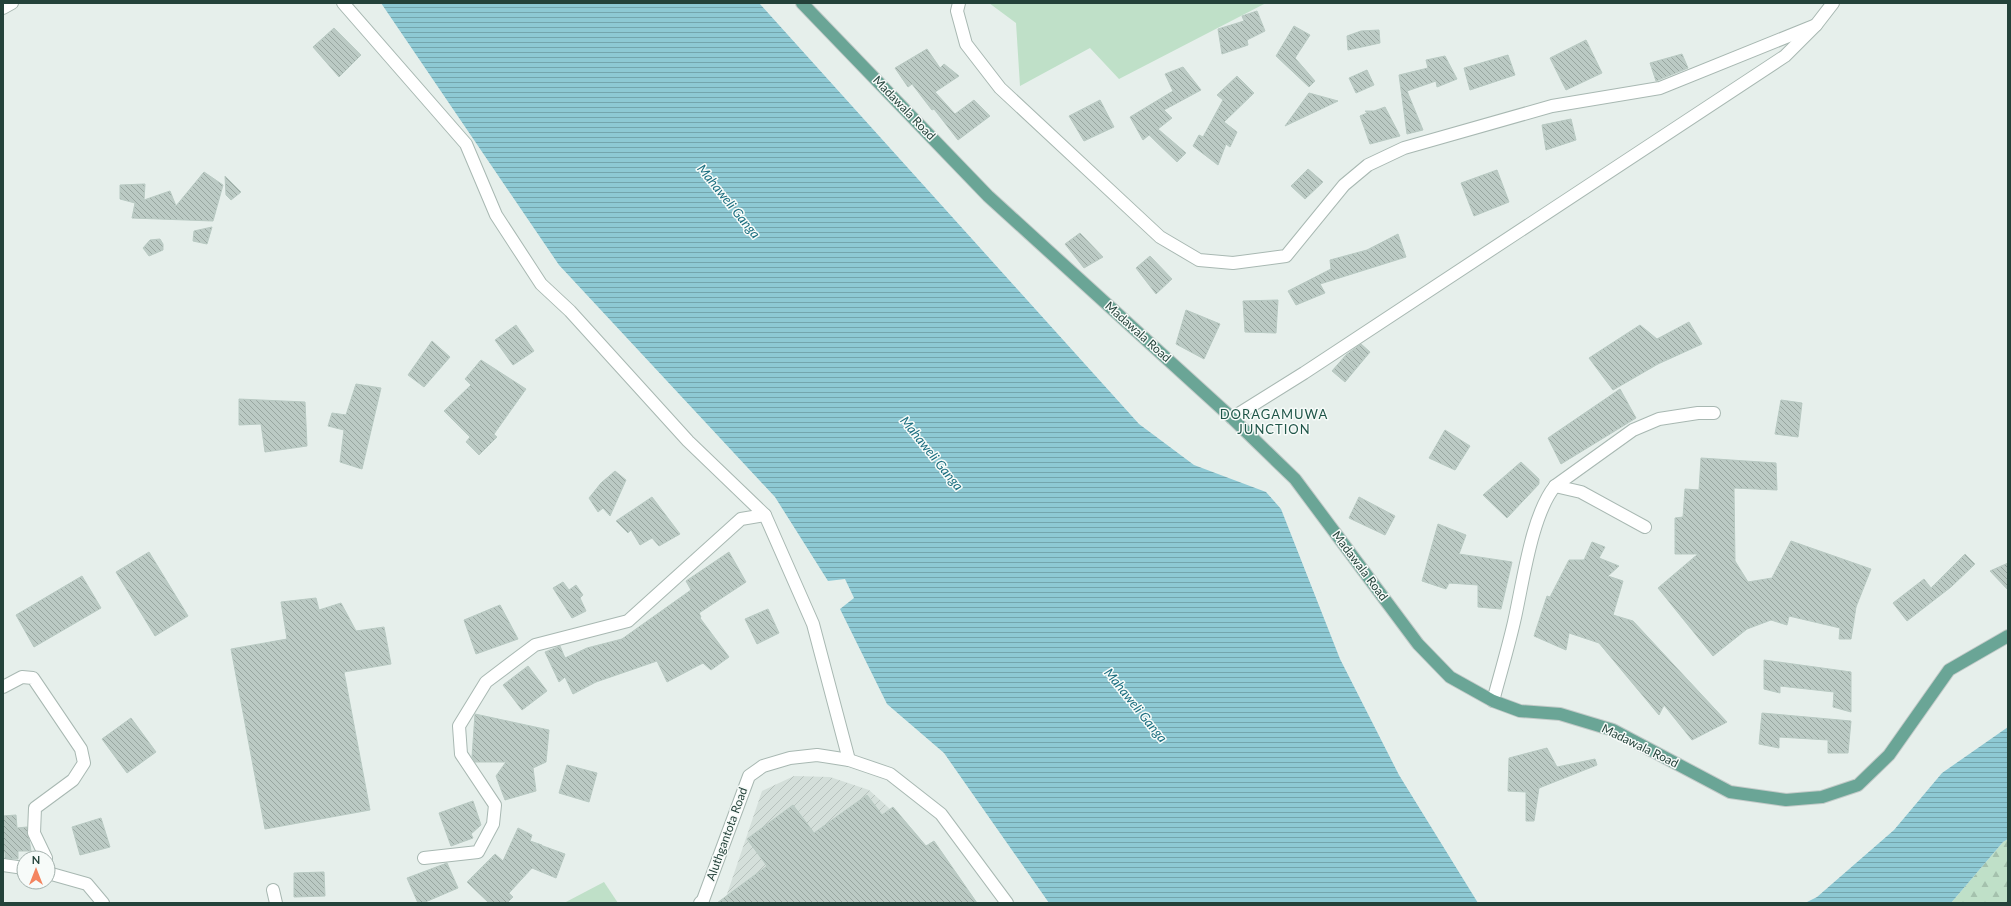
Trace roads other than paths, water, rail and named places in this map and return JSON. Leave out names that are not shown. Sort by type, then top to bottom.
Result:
[{"type":"main road","name":"Madawala Road","points":[[802,3],[988,196],[1232,418],[1295,479],[1418,644],[1450,677],[1492,701],[1520,711],[1560,714],[1613,730],[1730,792],[1786,800],[1822,797],[1858,785],[1889,755],[1949,670],[2008,636]]},
{"type":"street","points":[[3,8],[12,3]]},
{"type":"street","points":[[343,3],[466,144],[496,215],[541,284],[570,311],[688,441],[765,515],[813,624],[849,760]]},
{"type":"street","points":[[959,3],[957,10],[966,44],[1000,88],[1160,237],[1199,260],[1233,263],[1286,256],[1344,185],[1368,164],[1404,148],[1552,106],[1660,88],[1816,25]]},
{"type":"street","points":[[1232,418],[1304,373],[1785,56],[1816,25],[1833,3]]},
{"type":"street","points":[[1492,701],[1514,623],[1534,530],[1546,497],[1556,486],[1633,430],[1659,420],[1698,413],[1714,413]]},
{"type":"street","points":[[1556,486],[1580,492],[1644,527]]},
{"type":"street","points":[[424,858],[478,852],[493,824],[495,805],[461,754],[459,726],[486,682],[535,645],[628,621],[741,519],[765,515]]},
{"type":"street","points":[[3,687],[22,677],[33,678],[80,748],[84,763],[73,780],[35,808],[34,833],[42,850]]},
{"type":"street","name":"Aluthgantota Road","points":[[700,903],[703,900],[748,776],[763,766],[790,758],[817,755],[849,760],[890,774],[941,814],[1007,903]]},
{"type":"street","points":[[3,865],[16,867]]},
{"type":"street","points":[[56,875],[87,884],[103,903]]},
{"type":"street","points":[[273,890],[276,903]]},
{"type":"water","name":"Mahaweli Ganga","points":[[381,3],[759,3],[1139,424],[1194,465],[1266,492],[1281,509],[1340,659],[1399,775],[1478,903],[1049,903],[944,753],[887,704],[840,609],[854,598],[845,579],[828,581],[775,497],[559,265]]},
{"type":"water","points":[[2008,727],[2008,839],[2003,842],[1951,903],[1805,903],[1817,897],[1894,830],[1942,773]]},
{"type":"district","name":"DORAGAMUWA JUNCTION","points":[[1274,422]]}]
